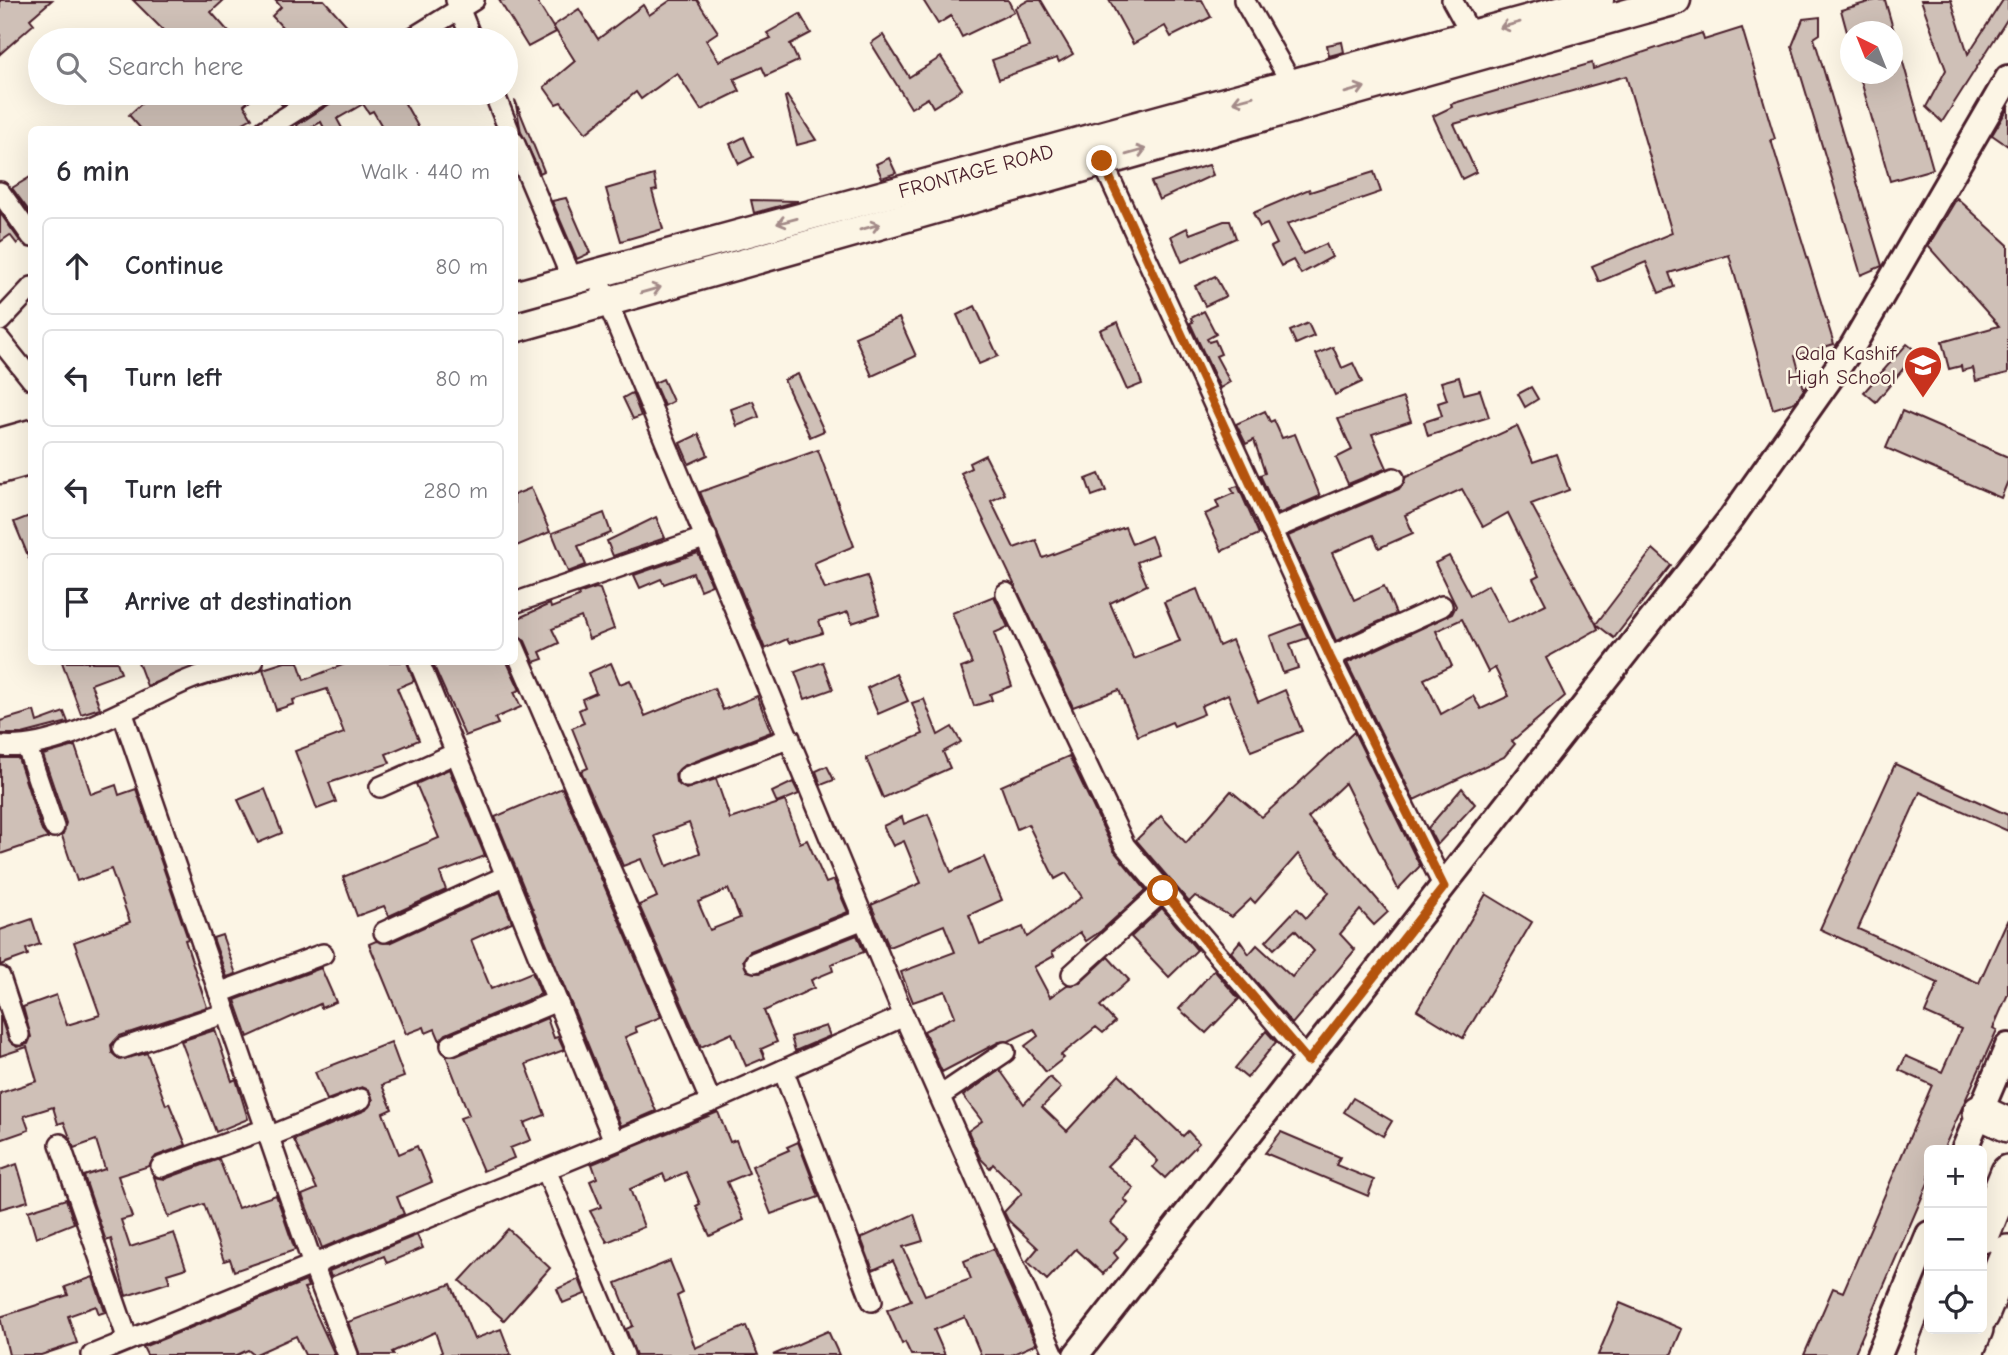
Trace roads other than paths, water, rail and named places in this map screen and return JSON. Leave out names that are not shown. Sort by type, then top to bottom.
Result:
[{"type":"highway","points":[[1987,1224],[2008,1172]]},
{"type":"highway","points":[[1987,1303],[2008,1252]]},
{"type":"highway","points":[[1933,1355],[1941,1334]]},
{"type":"highway","points":[[1965,1355],[1974,1334]]},
{"type":"main road","name":"FRONTAGE ROAD","points":[[518,295],[1293,86],[1598,0]]},
{"type":"main road","points":[[518,327],[1676,0]]},
{"type":"main road","points":[[0,443],[28,435]]},
{"type":"main road","points":[[0,469],[28,461]]},
{"type":"street","points":[[1244,0],[1293,86]]},
{"type":"street","points":[[1452,0],[1472,36]]},
{"type":"street","points":[[427,28],[463,3],[469,28]]},
{"type":"street","points":[[1076,1355],[1732,517],[1844,358],[2008,78]]},
{"type":"street","points":[[271,126],[305,105]]},
{"type":"street","points":[[499,105],[507,126]]},
{"type":"street","points":[[518,150],[583,276],[606,303],[707,537],[904,1016],[1054,1355]]},
{"type":"street","points":[[1102,161],[1330,657],[1444,887]]},
{"type":"street","points":[[0,192],[28,231]]},
{"type":"street","points":[[0,321],[28,291]]},
{"type":"street","points":[[0,340],[28,375]]},
{"type":"street","points":[[1271,530],[1394,478]]},
{"type":"street","points":[[518,602],[707,537]]},
{"type":"street","points":[[1006,593],[1125,846],[1308,1061]]},
{"type":"street","points":[[1330,657],[1442,606]]},
{"type":"street","points":[[518,655],[711,1102]]},
{"type":"street","points":[[0,746],[27,747],[123,714],[188,680],[242,665]]},
{"type":"street","points":[[420,665],[614,1142]]},
{"type":"street","points":[[123,714],[313,1265],[348,1355]]},
{"type":"street","points":[[687,777],[790,738]]},
{"type":"street","points":[[27,747],[54,828]]},
{"type":"street","points":[[380,788],[456,753]]},
{"type":"street","points":[[384,932],[506,876]]},
{"type":"street","points":[[1072,974],[1163,891]]},
{"type":"street","points":[[755,962],[864,919]]},
{"type":"street","points":[[219,993],[323,954]]},
{"type":"street","points":[[0,977],[19,1035]]},
{"type":"street","points":[[451,1045],[557,1001]]},
{"type":"street","points":[[123,1048],[226,1013]]},
{"type":"street","points":[[92,1355],[711,1102],[904,1016]]},
{"type":"street","points":[[1969,1145],[1994,1119],[2008,1046]]},
{"type":"street","points":[[940,1097],[1005,1052]]},
{"type":"street","points":[[783,1070],[872,1301]]},
{"type":"street","points":[[161,1167],[361,1099]]},
{"type":"street","points":[[60,1144],[128,1340]]},
{"type":"street","points":[[546,1170],[624,1355]]},
{"type":"street","points":[[1879,1355],[1924,1246]]},
{"type":"place","name":"Qala Kashif High School","points":[[1923,399]]}]
